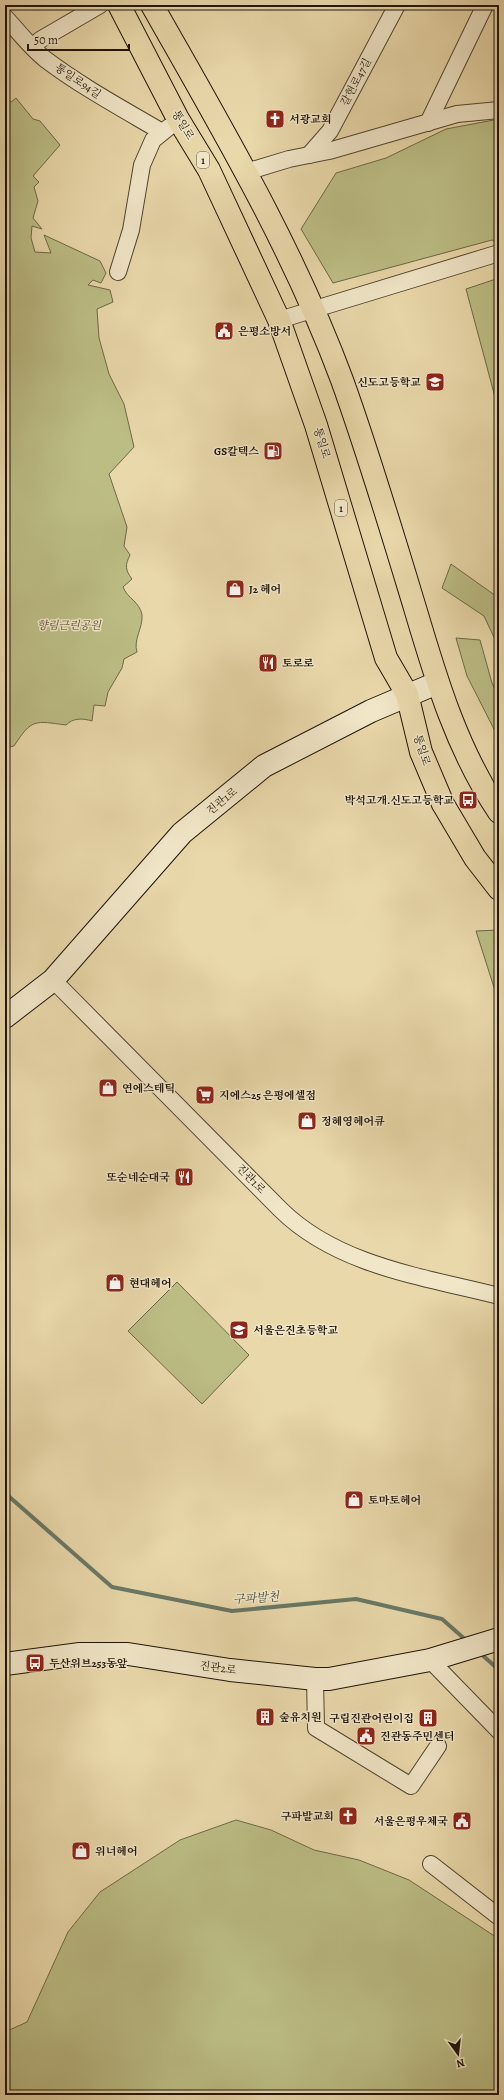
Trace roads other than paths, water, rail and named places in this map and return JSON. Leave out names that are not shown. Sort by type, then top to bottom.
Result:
[{"type":"main road","name":"통일로","points":[[119,5],[170,125],[209,170],[279,320],[316,425],[386,658],[407,694],[421,752],[443,804],[475,858],[499,889]]},
{"type":"main road","points":[[152,5],[246,172],[314,308],[342,381],[367,455],[437,683],[458,736],[485,792],[499,812]]},
{"type":"main road","name":"진관1로","points":[[5,1017],[53,980],[182,833],[264,766],[407,694],[437,683]]},
{"type":"main road","name":"진관2로","points":[[5,1664],[80,1654],[128,1654],[230,1670],[314,1679],[341,1678],[440,1657],[498,1640]]},
{"type":"street","points":[[33,47],[40,40],[100,5]]},
{"type":"street","name":"갈현로47길","points":[[309,155],[330,131],[396,5]]},
{"type":"street","points":[[428,123],[484,5]]},
{"type":"street","name":"통일로94길","points":[[5,17],[45,58],[89,89],[170,125]]},
{"type":"street","points":[[246,172],[457,114],[499,110]]},
{"type":"street","points":[[118,272],[131,230],[142,164],[153,140],[170,125]]},
{"type":"street","points":[[279,320],[314,308],[499,253]]},
{"type":"street","name":"진관1로","points":[[53,980],[284,1214],[305,1232],[342,1252],[382,1266],[499,1296]]},
{"type":"street","points":[[440,1657],[499,1731]]},
{"type":"street","points":[[314,1679],[316,1728],[411,1786],[438,1746]]},
{"type":"street","points":[[431,1864],[499,1917]]},
{"type":"waterway","name":"구파발천","points":[[5,1493],[112,1587],[232,1611],[356,1599],[442,1619],[467,1641]]},
{"type":"waterway","name":"구파발천","points":[[480,1653],[499,1670]]},
{"type":"place","name":"서광교회","points":[[275,119]]},
{"type":"place","name":"은평소방서","points":[[224,331]]},
{"type":"place","name":"신도고등학교","points":[[435,382]]},
{"type":"place","name":"GS칼텍스","points":[[273,451]]},
{"type":"place","name":"J2 헤어","points":[[235,589]]},
{"type":"place","name":"토로로","points":[[268,663]]},
{"type":"place","name":"박석고개.신도고등학교","points":[[468,800]]},
{"type":"place","name":"연에스테틱","points":[[108,1088]]},
{"type":"place","name":"지에스25 은평에셀점","points":[[205,1095]]},
{"type":"place","name":"정혜영헤어큐","points":[[307,1121]]},
{"type":"place","name":"또순네순대국","points":[[184,1177]]},
{"type":"place","name":"현대헤어","points":[[115,1283]]},
{"type":"place","name":"서울은진초등학교","points":[[239,1330]]},
{"type":"place","name":"토마토헤어","points":[[354,1500]]},
{"type":"place","name":"두산위브253동앞","points":[[35,1663]]},
{"type":"place","name":"숲유치원","points":[[265,1717]]},
{"type":"place","name":"구립진관어린이집","points":[[428,1718]]},
{"type":"place","name":"진관동주민센터","points":[[366,1736]]},
{"type":"place","name":"구파발교회","points":[[348,1816]]},
{"type":"place","name":"서울은평우체국","points":[[462,1821]]},
{"type":"place","name":"위너헤어","points":[[81,1851]]},
{"type":"park label","name":"향림근린공원","points":[[69,625]]}]
